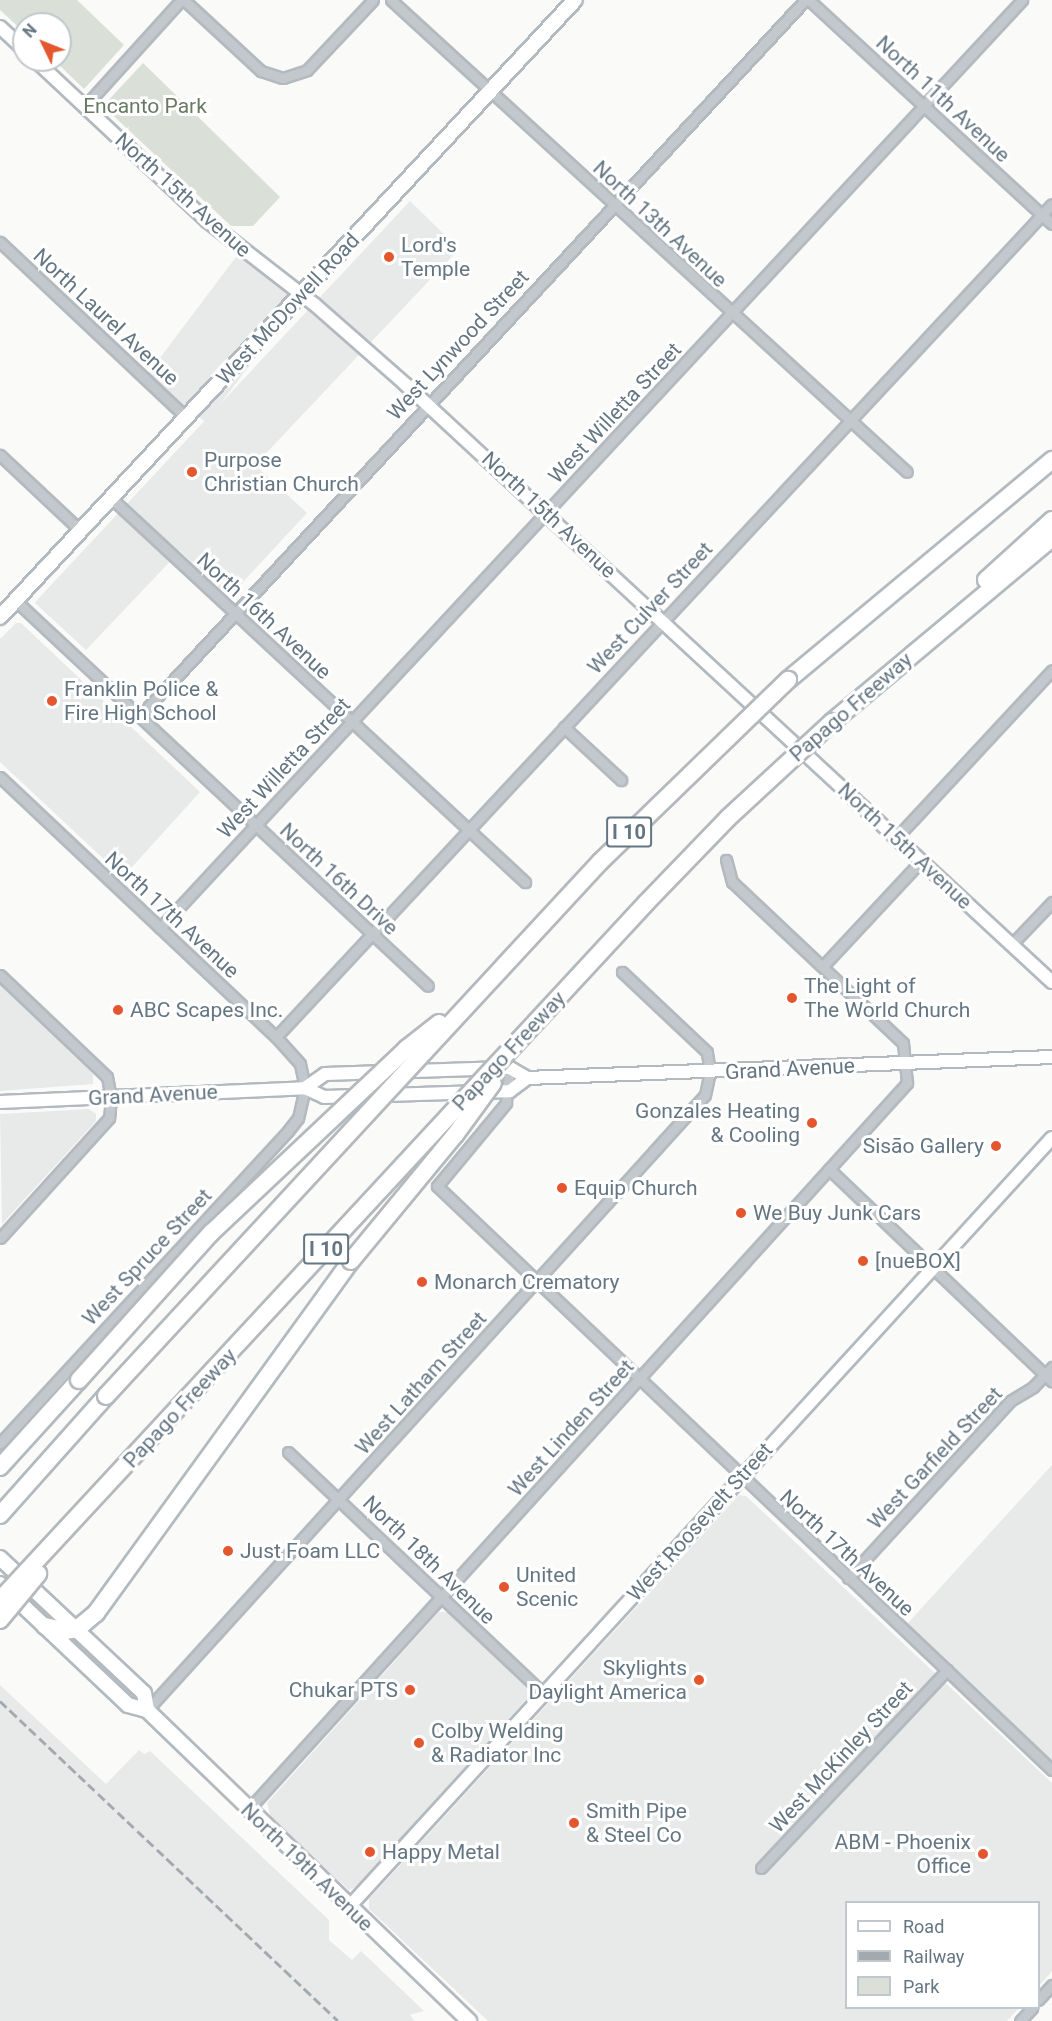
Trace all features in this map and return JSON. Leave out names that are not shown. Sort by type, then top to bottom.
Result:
[{"type":"highway","points":[[1007,497],[1052,451]]},
{"type":"highway","name":"I 10","points":[[0,1515],[106,1396],[477,993],[642,818],[788,680],[1052,460]]},
{"type":"highway","points":[[904,660],[1052,520]]},
{"type":"highway","name":"Papago Freeway","points":[[0,1600],[696,851],[832,722],[1052,538]]},
{"type":"highway","points":[[0,1467],[211,1233],[406,1049],[477,993]]},
{"type":"highway","points":[[45,1626],[65,1631],[76,1629],[96,1613],[362,1246],[455,1135],[535,1023]]},
{"type":"highway","points":[[0,1499],[106,1396]]},
{"type":"highway","points":[[0,1620],[117,1475]]},
{"type":"main road","name":"West McDowell Road","points":[[0,617],[303,295],[575,0]]},
{"type":"main road","name":"North 19th Avenue","points":[[0,1558],[144,1693],[147,1710]]},
{"type":"main road","name":"North 19th Avenue","points":[[0,1584],[128,1705],[147,1710],[248,1811],[469,2021]]},
{"type":"street","points":[[85,106],[182,0],[261,71],[283,78],[307,70],[373,0]]},
{"type":"street","name":"North 13th Avenue","points":[[391,0],[614,203],[732,315],[907,472]]},
{"type":"street","name":"North 11th Avenue","points":[[807,0],[1052,224]]},
{"type":"street","name":"West Lynwood Street","points":[[140,716],[614,203],[807,0]]},
{"type":"street","name":"West Willetta Street","points":[[159,928],[732,315],[1022,0]]},
{"type":"street","points":[[0,27],[12,38]]},
{"type":"street","name":"North 15th Avenue","points":[[49,72],[207,221],[303,295],[428,405],[1052,982]]},
{"type":"street","name":"West Culver Street","points":[[276,1037],[1052,204]]},
{"type":"street","name":"North Laurel Avenue","points":[[0,242],[187,418]]},
{"type":"street","points":[[0,455],[80,530]]},
{"type":"street","name":"North 16th Avenue","points":[[111,498],[525,882]]},
{"type":"street","name":"North 16th Drive","points":[[15,600],[428,986]]},
{"type":"street","points":[[896,838],[1052,670]]},
{"type":"street","points":[[564,727],[621,780]]},
{"type":"street","name":"North 17th Avenue","points":[[0,777],[276,1037],[300,1064],[305,1088]]},
{"type":"street","points":[[726,860],[732,882],[903,1043],[908,1063]]},
{"type":"street","points":[[823,966],[920,862]]},
{"type":"street","points":[[1012,944],[1052,902]]},
{"type":"street","points":[[622,972],[707,1052],[710,1072]]},
{"type":"street","points":[[0,975],[107,1077],[111,1096],[109,1118],[0,1238]]},
{"type":"street","name":"Grand Avenue","points":[[527,1078],[1052,1057]]},
{"type":"street","name":"West Linden Street","points":[[248,1811],[907,1083],[908,1063]]},
{"type":"street","points":[[510,1068],[527,1078],[510,1091]]},
{"type":"street","points":[[510,1068],[510,1091]]},
{"type":"street","name":"Grand Avenue","points":[[305,1088],[325,1074],[510,1068]]},
{"type":"street","name":"West Latham Street","points":[[147,1710],[340,1500],[705,1095],[710,1072]]},
{"type":"street","name":"Grand Avenue","points":[[0,1102],[305,1088],[324,1097],[510,1091]]},
{"type":"street","name":"West Spruce Street","points":[[0,1443],[288,1131],[298,1118],[305,1088]]},
{"type":"street","name":"North 17th Avenue","points":[[510,1091],[506,1103],[437,1186],[741,1478],[1052,1770]]},
{"type":"street","name":"West Roosevelt Street","points":[[349,1907],[1052,1138]]},
{"type":"street","points":[[829,1169],[933,1269],[1050,1374]]},
{"type":"street","name":"West Garfield Street","points":[[848,1578],[1010,1401],[1033,1388],[1050,1374]]},
{"type":"street","name":"North 18th Avenue","points":[[288,1452],[544,1694]]},
{"type":"street","name":"West McKinley Street","points":[[761,1868],[946,1670]]},
{"type":"street","points":[[1020,2021],[1030,2009]]},
{"type":"shaded area","points":[[410,201],[459,249],[255,465],[307,513],[229,597],[180,551],[86,650],[35,603],[37,600]]},
{"type":"shaded area","points":[[242,249],[303,295],[206,423],[146,377]]},
{"type":"shaded area","name":"Franklin Police & Fire High School","points":[[16,623],[21,623],[200,792],[123,877],[0,762],[0,639]]},
{"type":"shaded area","points":[[0,985],[93,1074],[93,1084],[0,1091]]},
{"type":"shaded area","points":[[89,1109],[96,1114],[96,1121],[2,1224],[0,1114]]},
{"type":"shaded area","points":[[1052,1465],[1052,1760],[907,1624]]},
{"type":"shaded area","points":[[739,1495],[746,1496],[1052,1783],[1052,1971],[1040,1985],[1040,1901],[845,1901],[845,2009],[1018,2009],[1007,2021],[488,2021],[369,1909],[369,1899]]},
{"type":"shaded area","points":[[439,1612],[448,1612],[526,1687],[529,1696],[360,1885],[349,1890],[271,1819],[267,1803]]},
{"type":"shaded area","points":[[0,1685],[106,1784],[139,1750],[144,1754],[150,1751],[329,1920],[329,1940],[352,1960],[361,1951],[424,2011],[410,2015],[415,2021],[0,2021]]},
{"type":"green space","name":"Encanto Park","points":[[0,0],[77,0],[124,45],[84,89],[66,72],[72,72],[72,12],[12,12],[12,21],[0,10]]},
{"type":"green space","name":"Encanto Park","points":[[143,63],[280,197],[253,226],[231,226],[103,106]]},
{"type":"railway","points":[[0,1701],[338,2021]]},
{"type":"place","name":"Lord's Temple","points":[[389,257]]},
{"type":"place","name":"Purpose Christian Church","points":[[192,472]]},
{"type":"place","name":"Franklin Police & Fire High School","points":[[52,701]]},
{"type":"place","name":"The Light of The World Church","points":[[792,998]]},
{"type":"place","name":"ABC Scapes Inc.","points":[[118,1010]]},
{"type":"place","name":"Gonzales Heating & Cooling","points":[[812,1123]]},
{"type":"place","name":"Sisāo Gallery","points":[[996,1146]]},
{"type":"place","name":"Equip Church","points":[[562,1188]]},
{"type":"place","name":"We Buy Junk Cars","points":[[741,1213]]},
{"type":"place","name":"[nueBOX]","points":[[863,1261]]},
{"type":"place","name":"Monarch Crematory","points":[[422,1282]]},
{"type":"place","name":"Just Foam LLC","points":[[228,1551]]},
{"type":"place","name":"United Scenic","points":[[504,1587]]},
{"type":"place","name":"Skylights Daylight America","points":[[699,1680]]},
{"type":"place","name":"Chukar PTS","points":[[410,1690]]},
{"type":"place","name":"Colby Welding & Radiator Inc","points":[[419,1743]]},
{"type":"place","name":"Smith Pipe & Steel Co","points":[[574,1823]]},
{"type":"place","name":"Happy Metal","points":[[370,1852]]},
{"type":"place","name":"ABM - Phoenix Office","points":[[983,1854]]}]
